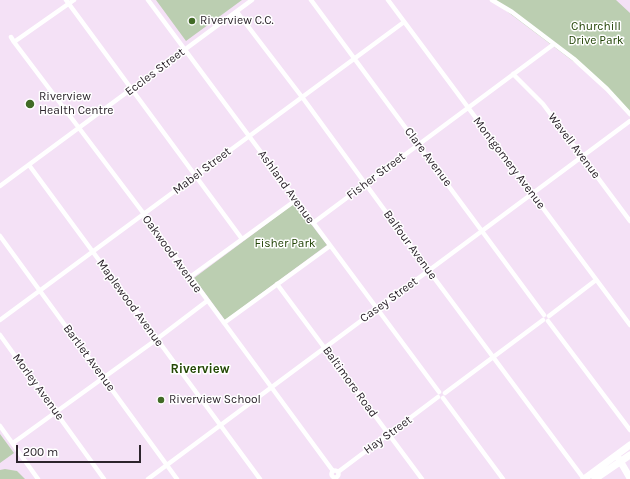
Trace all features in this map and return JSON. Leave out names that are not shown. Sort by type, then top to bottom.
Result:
[{"type":"main road","points":[[584,479],[630,445]]},
{"type":"main road","points":[[595,479],[630,455]]},
{"type":"main road","points":[[614,457],[630,477]]},
{"type":"main road","points":[[619,463],[626,479]]},
{"type":"street","points":[[74,0],[67,2],[242,239]]},
{"type":"street","name":"Ashland Avenue","points":[[148,0],[503,479]]},
{"type":"street","name":"Eccles Street","points":[[0,186],[252,0]]},
{"type":"street","name":"Clare Avenue","points":[[311,0],[630,430]]},
{"type":"street","name":"Montgomery Avenue","points":[[388,0],[630,325]]},
{"type":"street","points":[[492,0],[512,12],[554,44],[590,74],[630,114]]},
{"type":"street","name":"Oakwood Avenue","points":[[67,2],[13,40],[144,214],[334,476]]},
{"type":"street","name":"Balfour Avenue","points":[[237,12],[302,97],[492,358],[584,479]]},
{"type":"street","name":"Mabel Street","points":[[0,320],[404,22]]},
{"type":"street","name":"Fisher Street","points":[[313,223],[554,44]]},
{"type":"street","name":"Wavell Avenue","points":[[513,74],[542,104],[630,221]]},
{"type":"street","name":"Casey Street","points":[[148,479],[630,121]]},
{"type":"street","name":"Maplewood Avenue","points":[[29,165],[260,479]]},
{"type":"street","points":[[190,277],[296,200]]},
{"type":"street","name":"Bartlet Avenue","points":[[0,236],[177,479]]},
{"type":"street","points":[[224,323],[330,246]]},
{"type":"street","name":"Hay Street","points":[[334,476],[388,434],[596,280]]},
{"type":"street","name":"Baltimore Road","points":[[277,284],[422,479]]},
{"type":"street","points":[[13,443],[207,301]]},
{"type":"street","name":"Morley Avenue","points":[[0,335],[104,479]]},
{"type":"street","points":[[0,426],[38,479]]},
{"type":"green space","name":"Riverview C.C.","points":[[156,0],[242,0],[186,41]]},
{"type":"green space","name":"Churchill Drive Park","points":[[492,0],[616,0],[630,13],[630,114],[590,74]]},
{"type":"green space","name":"Fisher Park","points":[[295,203],[327,245],[225,320],[194,278]]},
{"type":"green space","points":[[0,434],[14,453],[0,463]]},
{"type":"green space","points":[[5,469],[17,471],[25,479],[0,479],[0,470]]},
{"type":"place","name":"Riverview C.C.","points":[[192,21]]},
{"type":"place","name":"Riverview Health Centre","points":[[30,104]]},
{"type":"place","name":"Riverview School","points":[[161,400]]},
{"type":"district","name":"Riverview","points":[[200,369]]}]
